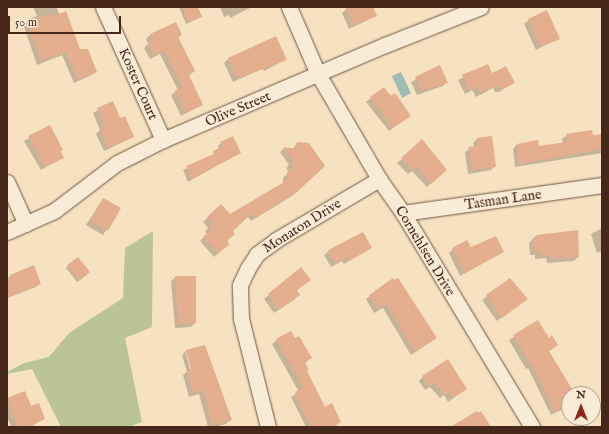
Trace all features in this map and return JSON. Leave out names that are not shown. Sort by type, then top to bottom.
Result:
[{"type":"street","name":"Koster Court","points":[[103,7],[163,140]]},
{"type":"street","name":"Cornehlsen Drive","points":[[289,7],[318,74],[379,179],[403,213],[532,427]]},
{"type":"street","name":"Olive Street","points":[[7,232],[69,202],[117,163],[163,140],[481,7]]},
{"type":"street","name":"Monaton Drive","points":[[268,427],[241,319],[240,285],[257,254],[276,240],[379,179]]},
{"type":"street","points":[[7,182],[26,224]]},
{"type":"street","name":"Tasman Lane","points":[[403,213],[602,185]]},
{"type":"green space","points":[[153,231],[152,327],[125,338],[142,422],[129,427],[61,427],[32,369],[7,374],[7,372],[24,363],[49,357],[69,333],[123,298],[125,248]]},
{"type":"water","points":[[401,72],[411,93],[402,98],[392,76]]},
{"type":"building","points":[[182,7],[198,7],[202,17],[189,22]]},
{"type":"building","points":[[345,7],[373,7],[377,16],[354,25]]},
{"type":"building","points":[[547,10],[560,39],[541,47],[528,19]]},
{"type":"building","points":[[66,11],[80,49],[88,49],[97,72],[78,80],[66,52],[41,61],[27,22],[51,13],[52,17]]},
{"type":"building","points":[[176,22],[182,35],[178,37],[195,71],[189,75],[203,105],[186,113],[175,90],[182,87],[165,51],[154,56],[148,43],[153,41],[150,34]]},
{"type":"building","points":[[276,36],[287,60],[237,79],[228,58]]},
{"type":"building","points":[[488,64],[492,73],[506,66],[515,83],[504,88],[499,88],[498,85],[480,93],[477,87],[469,91],[462,75]]},
{"type":"building","points":[[440,65],[448,83],[421,91],[415,77]]},
{"type":"building","points":[[384,87],[390,96],[395,93],[411,116],[393,128],[370,97]]},
{"type":"building","points":[[113,101],[120,118],[125,116],[134,137],[108,148],[100,129],[105,127],[97,108]]},
{"type":"building","points":[[50,125],[63,150],[60,151],[64,158],[45,167],[28,136]]},
{"type":"building","points":[[592,130],[593,135],[602,134],[602,149],[519,164],[517,144],[538,140],[539,146],[567,142],[566,134]]},
{"type":"building","points":[[233,136],[241,153],[192,179],[186,166],[214,154],[213,151],[223,146],[220,142]]},
{"type":"building","points":[[492,136],[496,167],[472,170],[468,147],[478,146],[477,138]]},
{"type":"building","points":[[422,139],[447,170],[431,184],[417,167],[413,171],[401,158]]},
{"type":"building","points":[[297,142],[309,143],[325,166],[297,192],[255,218],[252,213],[233,231],[235,234],[227,241],[230,244],[218,254],[203,237],[211,230],[208,227],[212,223],[207,217],[221,204],[230,214],[286,181],[287,172],[293,168],[290,163],[293,161],[283,147],[296,149]]},
{"type":"building","points":[[103,198],[121,208],[108,231],[90,221]]},
{"type":"building","points":[[578,230],[579,257],[550,259],[550,255],[539,255],[539,251],[534,252],[533,238],[537,235]]},
{"type":"building","points":[[363,232],[372,248],[349,261],[347,257],[336,264],[328,250]]},
{"type":"building","points":[[496,236],[504,252],[465,273],[452,248],[467,240],[471,247]]},
{"type":"building","points":[[78,257],[90,272],[79,281],[67,265]]},
{"type":"building","points":[[34,265],[41,284],[7,298],[7,279],[11,278],[10,275]]},
{"type":"building","points":[[301,267],[311,280],[297,290],[300,295],[279,310],[268,294]]},
{"type":"building","points":[[175,276],[196,276],[196,323],[178,324]]},
{"type":"building","points":[[393,278],[394,280],[398,278],[437,338],[415,352],[387,304],[378,309],[369,295]]},
{"type":"building","points":[[510,278],[528,299],[502,318],[486,295]]},
{"type":"building","points":[[538,320],[549,338],[552,335],[558,345],[549,351],[570,386],[561,386],[561,409],[555,412],[532,364],[531,365],[513,335]]},
{"type":"building","points":[[291,331],[295,338],[299,336],[312,358],[305,362],[309,370],[307,371],[325,407],[332,403],[341,422],[331,427],[312,427],[300,406],[295,392],[303,388],[276,339]]},
{"type":"building","points":[[205,345],[232,420],[212,425],[203,390],[193,393],[187,370],[191,369],[186,350]]},
{"type":"building","points":[[448,359],[467,389],[453,398],[449,392],[444,395],[435,383],[429,387],[422,376]]},
{"type":"building","points":[[25,391],[31,406],[39,403],[45,419],[26,427],[17,427],[7,398]]},
{"type":"building","points":[[477,411],[478,413],[481,411],[491,427],[450,427]]}]
